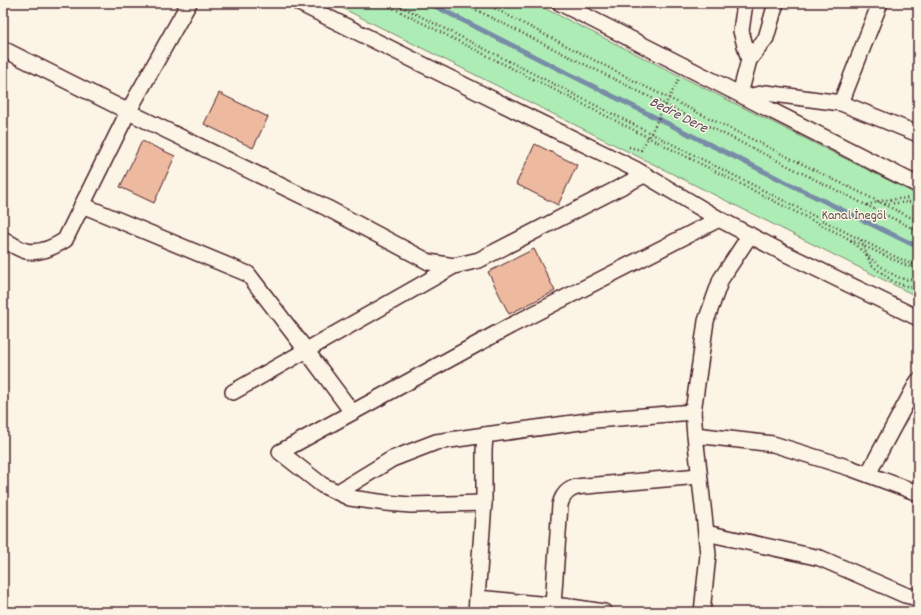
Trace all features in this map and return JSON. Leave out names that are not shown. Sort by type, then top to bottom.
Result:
[{"type":"street","points":[[3,239],[26,251],[42,251],[58,245],[65,240],[128,112],[189,3]]},
{"type":"street","points":[[299,3],[644,174],[719,219],[918,318]]},
{"type":"street","points":[[560,3],[918,185]]},
{"type":"street","points":[[743,96],[749,60],[741,31],[745,3]]},
{"type":"street","points":[[749,60],[766,38],[776,3]]},
{"type":"street","points":[[841,103],[880,3]]},
{"type":"street","points":[[3,49],[128,112],[327,208],[429,262],[454,266]]},
{"type":"street","points":[[743,96],[766,93],[841,103],[918,134]]},
{"type":"street","points":[[232,392],[454,266],[478,260],[644,174]]},
{"type":"street","points":[[82,205],[248,274],[352,412]]},
{"type":"street","points":[[484,503],[411,505],[350,498],[322,485],[280,452],[510,326],[719,219]]},
{"type":"street","points":[[702,612],[708,555],[693,412],[706,321],[721,280],[750,235]]},
{"type":"street","points":[[868,474],[918,381]]},
{"type":"street","points":[[338,492],[392,459],[436,442],[595,420],[693,412]]},
{"type":"street","points":[[485,435],[484,503],[477,605],[553,605],[585,611],[604,612]]},
{"type":"street","points":[[695,435],[773,444],[868,474],[918,494]]},
{"type":"street","points":[[553,605],[560,505],[565,494],[569,490],[580,486],[699,476]]},
{"type":"street","points":[[706,533],[820,558],[905,595],[918,598]]},
{"type":"path","points":[[383,3],[849,239],[918,271]]},
{"type":"path","points":[[394,3],[918,267]]},
{"type":"path","points":[[462,3],[918,231]]},
{"type":"path","points":[[484,3],[669,98],[918,221]]},
{"type":"path","points":[[626,147],[641,150],[651,134],[685,66]]},
{"type":"path","points":[[867,205],[885,200],[910,198],[914,200]]},
{"type":"path","points":[[884,204],[910,202],[918,205]]},
{"type":"path","points":[[849,239],[875,262],[899,278],[909,280],[914,279],[917,275],[914,269]]},
{"type":"path","points":[[861,239],[871,265],[894,282],[912,288],[918,288]]},
{"type":"green space","name":"Kanal İnegöl","points":[[332,3],[534,3],[918,195],[918,297]]},
{"type":"building","points":[[219,93],[268,117],[253,148],[204,124]]},
{"type":"building","points":[[142,141],[175,156],[154,203],[120,187]]},
{"type":"building","points":[[535,144],[577,165],[558,205],[516,184]]},
{"type":"building","points":[[534,249],[555,291],[509,314],[488,272]]},
{"type":"waterway","name":"Bedre Dere","points":[[429,3],[918,247]]}]
